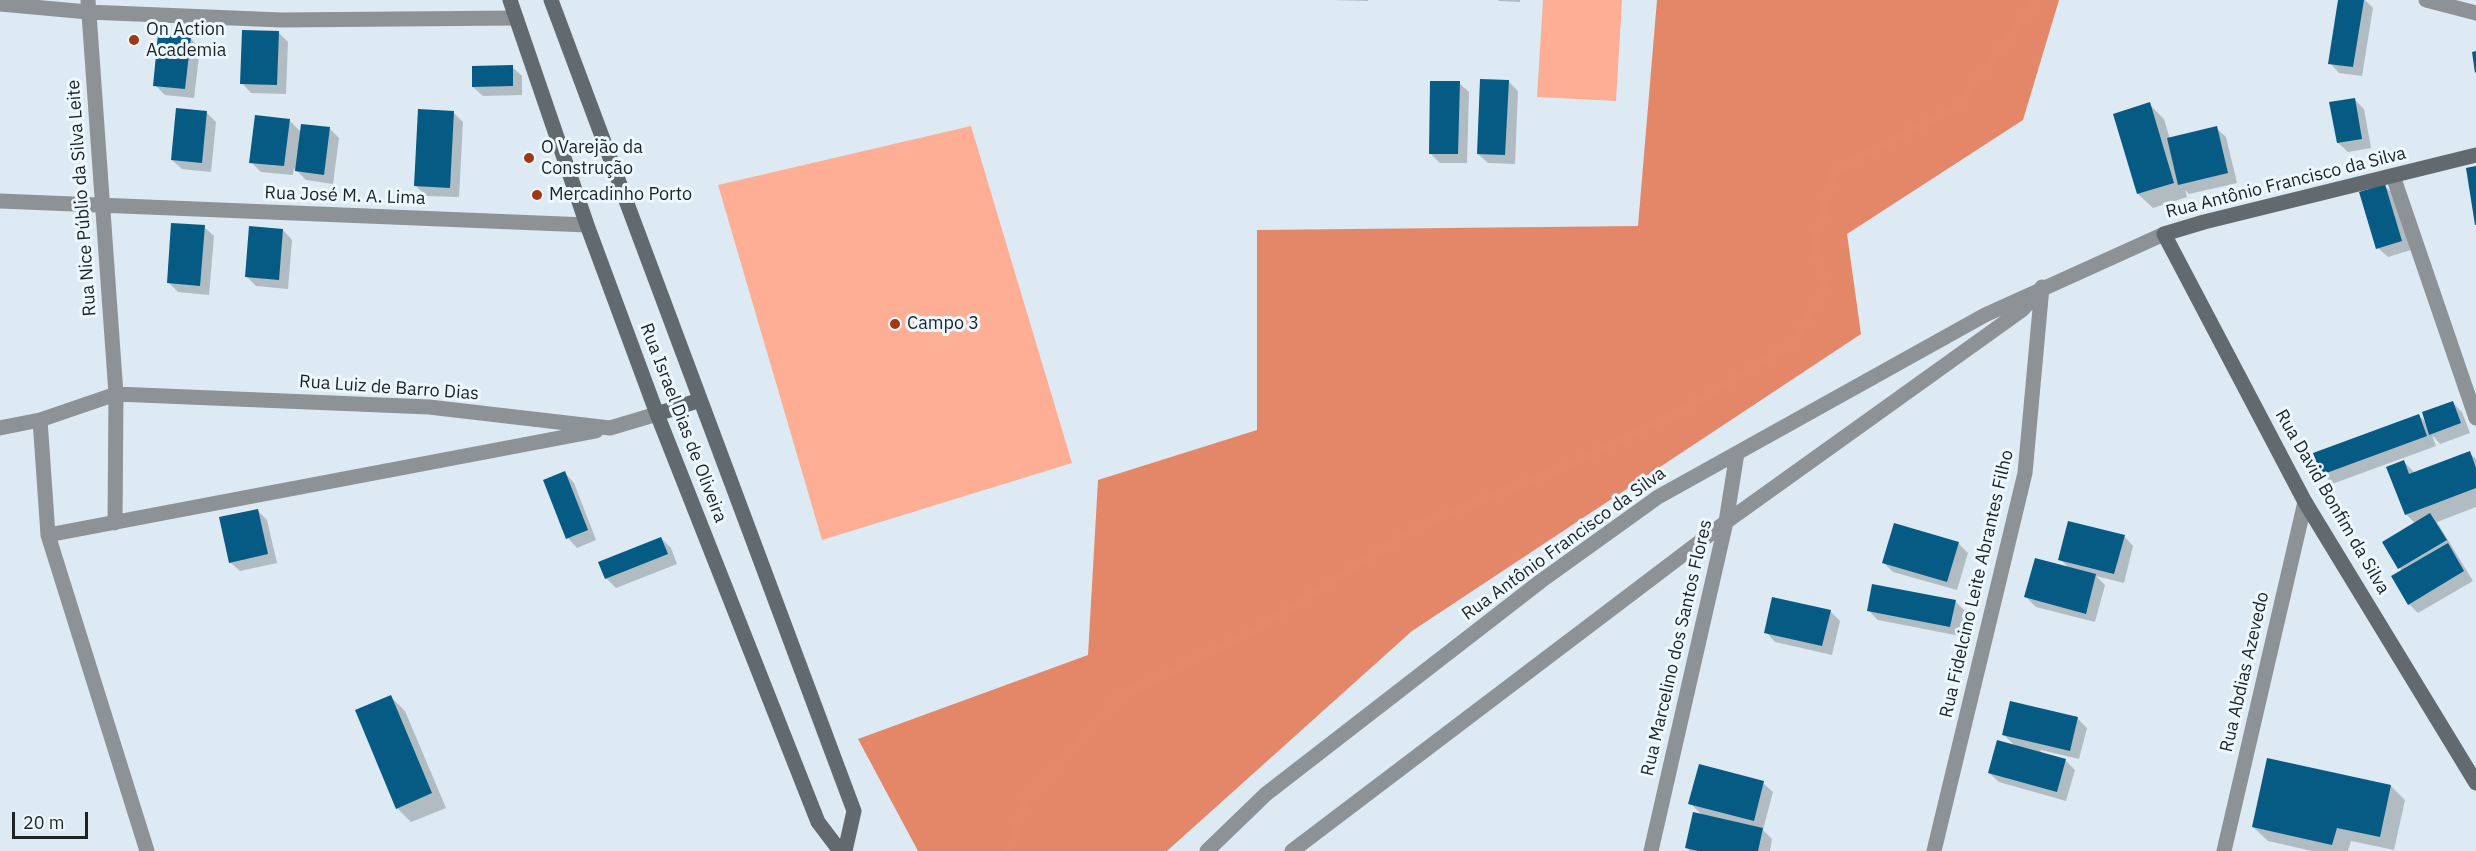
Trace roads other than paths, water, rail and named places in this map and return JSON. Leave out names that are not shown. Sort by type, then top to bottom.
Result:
[{"type":"main road","name":"Rua Israel Dias de Oliveira","points":[[510,0],[587,225],[657,414],[818,822],[840,851]]},
{"type":"main road","name":"Rua Israel Dias de Oliveira","points":[[551,0],[854,811],[845,851]]},
{"type":"main road","name":"Rua Antônio Francisco da Silva","points":[[2164,234],[2204,222],[2476,155]]},
{"type":"main road","name":"Rua David Bonfim da Silva","points":[[2164,234],[2305,502],[2476,783]]},
{"type":"main road","points":[[657,414],[700,400]]},
{"type":"street","points":[[2426,0],[2476,13]]},
{"type":"street","points":[[0,4],[88,6],[281,20],[516,18]]},
{"type":"street","name":"Rua Nice Públio da Silva Leite","points":[[88,6],[116,394],[115,523]]},
{"type":"street","points":[[2393,177],[2476,418]]},
{"type":"street","name":"Rua José M. A. Lima","points":[[0,201],[587,225]]},
{"type":"street","name":"Rua Antônio Francisco da Silva","points":[[1208,851],[1266,794],[1541,581],[1658,497],[1985,315],[2042,287],[2164,234]]},
{"type":"street","name":"Rua Antônio Francisco da Silva","points":[[1292,851],[1726,522],[2022,310],[2042,287]]},
{"type":"street","name":"Rua Fidelcino Leite Abrantes Filho","points":[[1934,851],[2025,473],[2042,287]]},
{"type":"street","points":[[0,428],[40,420],[116,394]]},
{"type":"street","name":"Rua Luiz de Barro Dias","points":[[116,394],[429,407],[610,428],[657,414]]},
{"type":"street","points":[[40,420],[48,534],[147,851]]},
{"type":"street","points":[[48,534],[610,428]]},
{"type":"street","name":"Rua Marcelino dos Santos Flores","points":[[1651,851],[1726,522],[1737,453]]},
{"type":"street","name":"Rua Abdias Azevedo","points":[[2224,851],[2305,502]]},
{"type":"waterway","points":[[1010,851],[1025,800],[1122,695],[1262,626],[1422,524],[1557,470],[1678,413],[1792,344],[1824,289],[1815,241],[1833,172],[1959,105],[2036,0]]},
{"type":"place","name":"On Action Academia","points":[[134,40]]},
{"type":"place","name":"O Varejão da Construção","points":[[529,158]]},
{"type":"place","name":"Mercadinho Porto","points":[[537,195]]},
{"type":"place","name":"Campo 3","points":[[895,324]]}]
